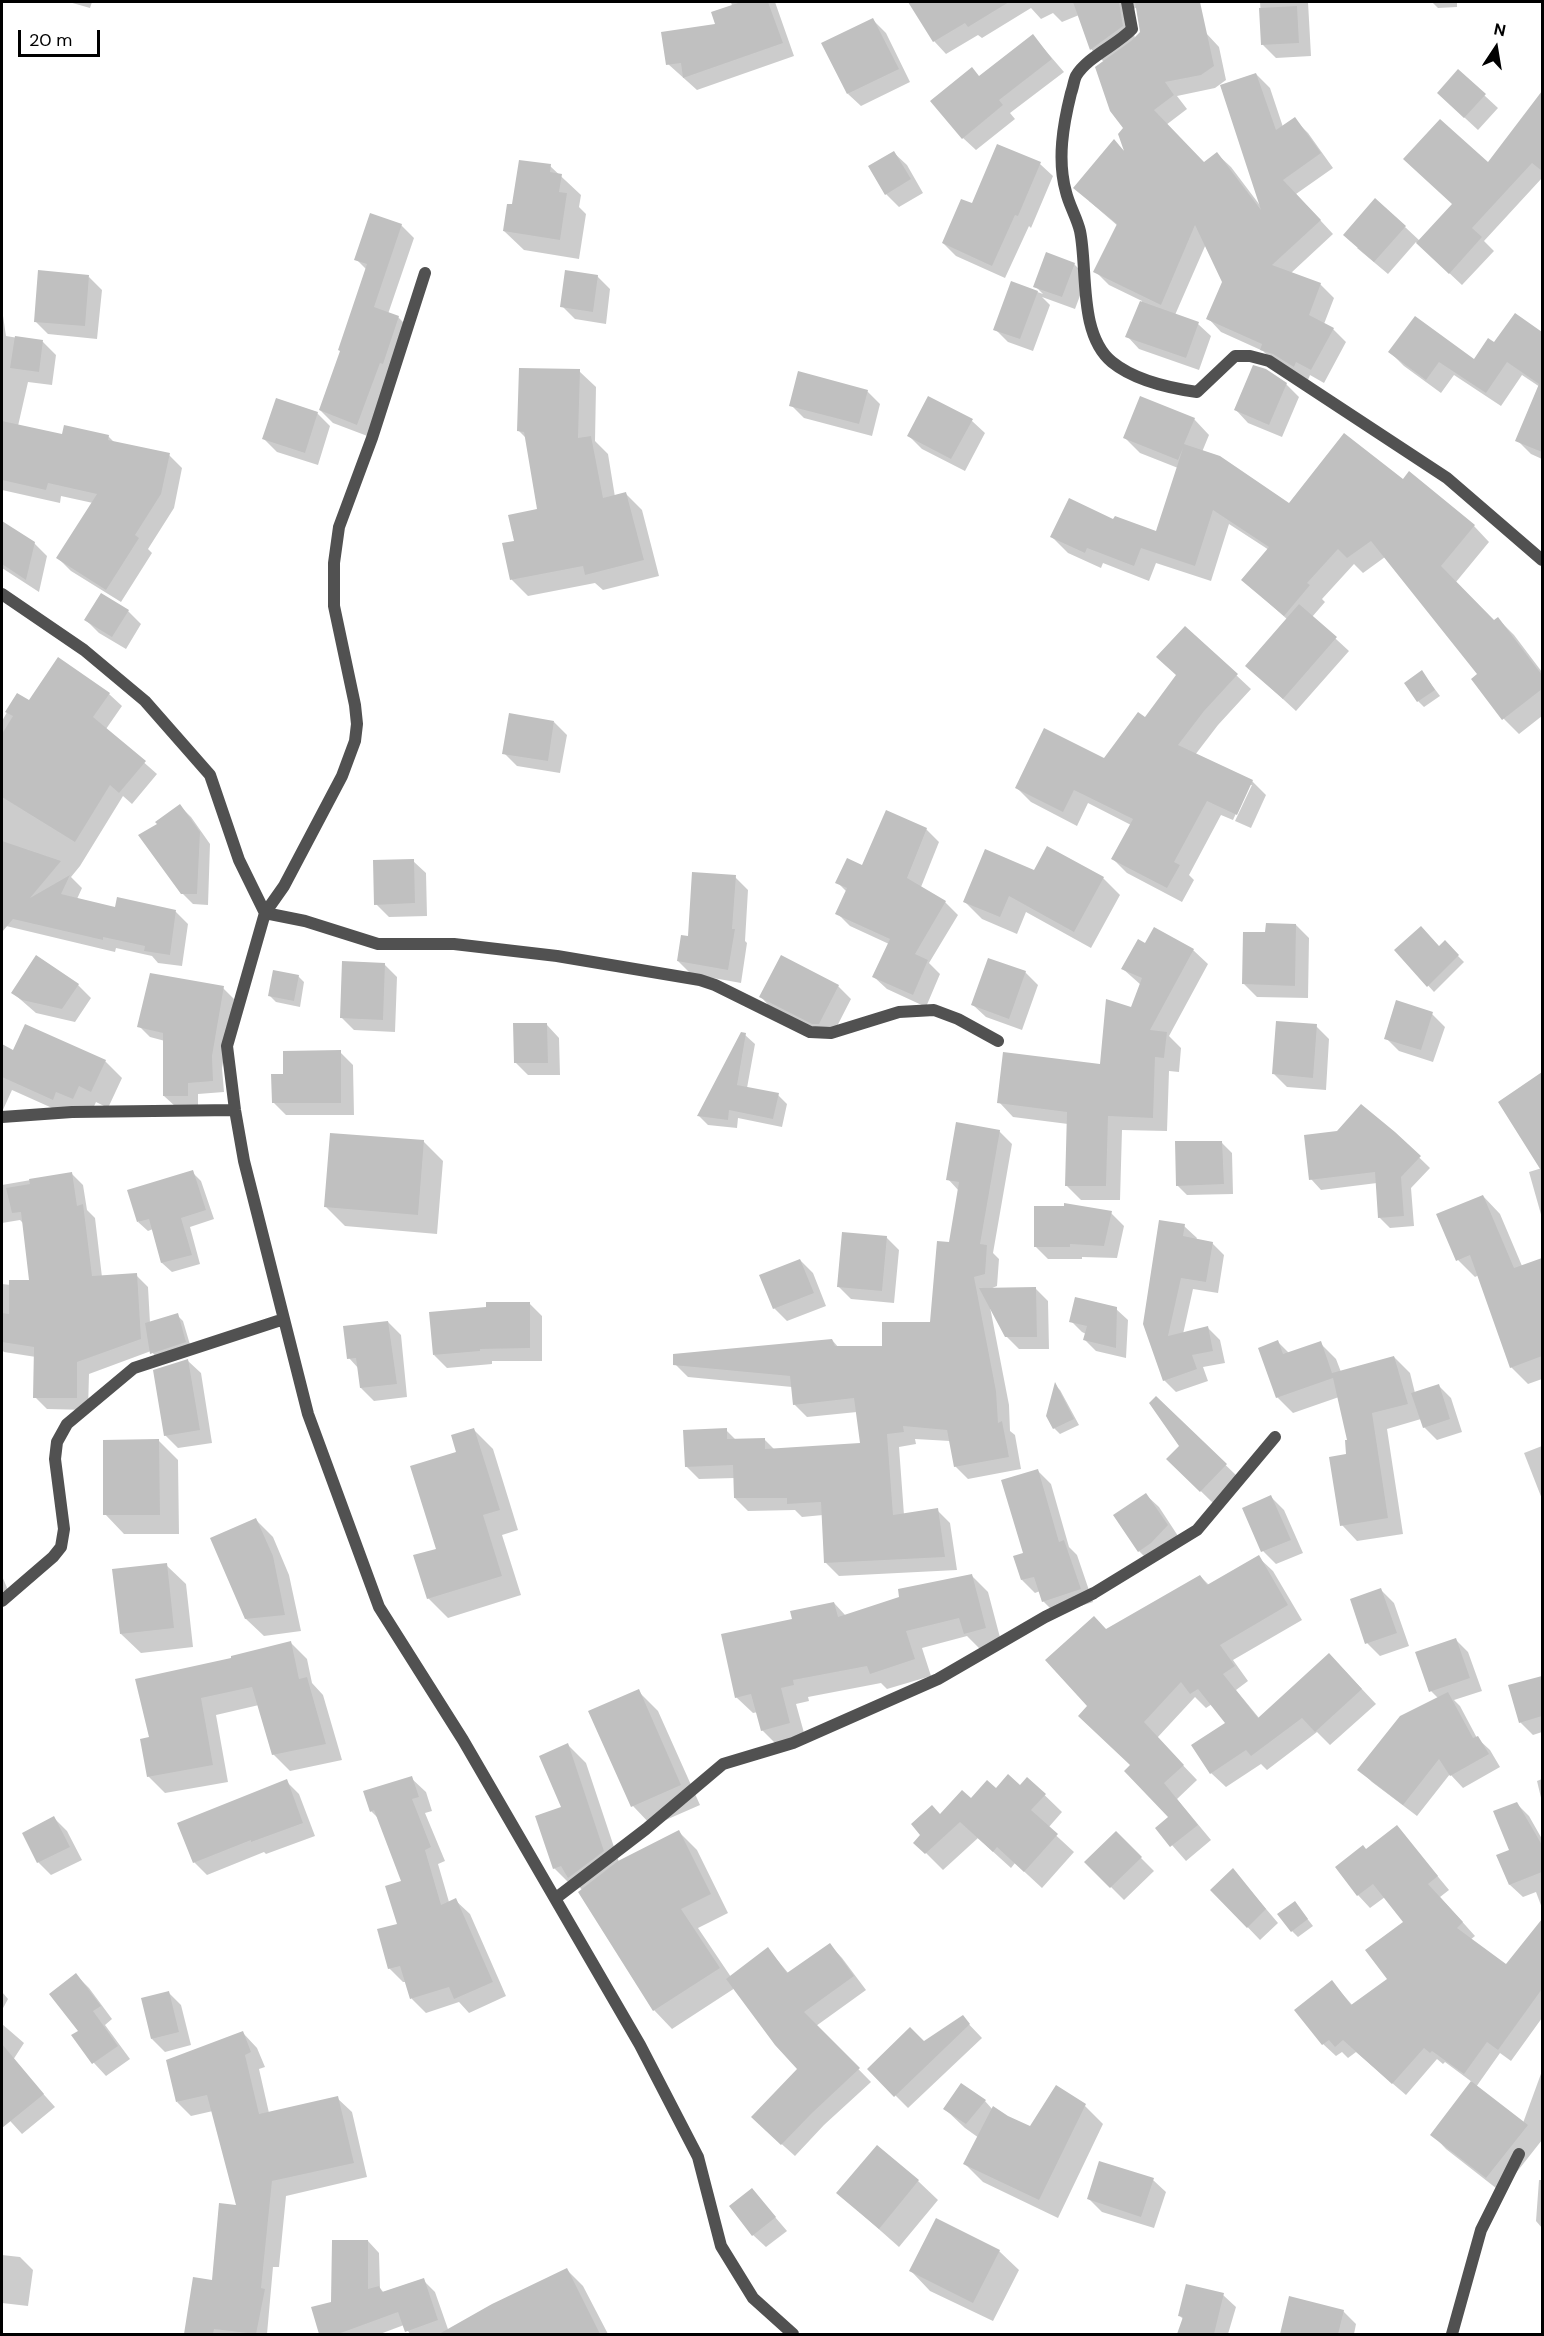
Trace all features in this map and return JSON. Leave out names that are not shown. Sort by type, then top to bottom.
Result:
[{"type":"street","points":[[1126,2],[1132,29],[1121,40],[1088,62],[1076,76],[1067,107],[1061,147],[1065,191],[1080,231],[1086,302],[1097,343],[1111,361],[1135,375],[1172,388],[1197,392],[1235,357],[1251,356],[1269,361],[1447,478],[1542,560]]},
{"type":"street","points":[[425,273],[372,438],[339,527],[334,563],[334,606],[355,705],[357,724],[355,741],[342,776],[284,886],[266,913],[227,1046],[244,1161],[308,1414],[379,1607],[463,1740],[640,2045],[698,2157],[721,2246],[753,2298],[793,2334]]},
{"type":"street","points":[[2,594],[84,650],[144,701],[210,775],[239,860],[266,913]]},
{"type":"street","points":[[266,913],[305,921],[378,944],[453,944],[557,956],[700,980],[715,985],[810,1032],[831,1033],[900,1012],[934,1010],[958,1019],[998,1041]]},
{"type":"street","points":[[2,1117],[72,1112],[235,1110]]},
{"type":"street","points":[[2,1600],[53,1557],[61,1546],[64,1529],[55,1459],[57,1442],[67,1424],[134,1368],[284,1319]]},
{"type":"street","points":[[556,1898],[646,1829],[723,1764],[793,1743],[938,1679],[1045,1617],[1094,1593],[1197,1530],[1275,1437]]},
{"type":"street","points":[[1452,2334],[1481,2230],[1519,2154]]},
{"type":"building","points":[[741,2],[768,2],[783,43],[683,78],[681,63],[666,65],[661,32],[715,24],[711,12]]},
{"type":"building","points":[[908,2],[1009,2],[968,27],[965,23],[933,42]]},
{"type":"building","points":[[1073,2],[1119,2],[1123,26],[1090,50]]},
{"type":"building","points":[[1135,2],[1200,2],[1214,66],[1201,75],[1165,82],[1174,95],[1154,110],[1204,162],[1217,152],[1261,210],[1220,85],[1256,73],[1276,130],[1295,117],[1321,153],[1283,180],[1321,220],[1272,265],[1321,283],[1309,315],[1334,328],[1311,370],[1296,362],[1294,367],[1273,354],[1260,350],[1262,344],[1206,319],[1222,282],[1195,225],[1161,305],[1093,272],[1117,224],[1073,188],[1114,139],[1124,151],[1118,134],[1123,128],[1110,111],[1095,67],[1140,32]]},
{"type":"building","points":[[1297,6],[1299,43],[1261,45],[1259,8]]},
{"type":"building","points":[[873,18],[899,69],[847,94],[821,43]]},
{"type":"building","points":[[1033,34],[1052,59],[999,100],[1003,105],[962,139],[930,101],[972,67],[979,76]]},
{"type":"building","points":[[1458,69],[1486,94],[1464,118],[1437,93]]},
{"type":"building","points":[[1542,91],[1542,171],[1532,163],[1472,228],[1482,237],[1449,274],[1416,243],[1452,204],[1403,159],[1440,119],[1488,162]]},
{"type":"building","points":[[997,144],[1041,162],[1018,216],[1015,215],[992,266],[942,243],[961,199],[972,203]]},
{"type":"building","points":[[894,151],[911,179],[885,195],[868,166]]},
{"type":"building","points":[[519,160],[551,164],[550,172],[562,174],[559,192],[567,193],[560,240],[503,231],[507,204],[512,204]]},
{"type":"building","points":[[1375,198],[1406,226],[1374,262],[1343,235]]},
{"type":"building","points":[[370,213],[402,224],[374,307],[399,316],[383,364],[380,363],[357,425],[319,410],[367,264],[354,260]]},
{"type":"building","points":[[1046,252],[1075,263],[1062,297],[1033,287]]},
{"type":"building","points":[[38,270],[89,275],[85,326],[34,322]]},
{"type":"building","points":[[565,270],[598,275],[593,312],[560,307]]},
{"type":"building","points":[[1011,281],[1038,291],[1020,339],[993,330]]},
{"type":"building","points":[[1140,301],[1199,322],[1186,358],[1125,337]]},
{"type":"building","points":[[1515,313],[1542,332],[1542,452],[1515,441],[1539,384],[1507,362],[1486,393],[1439,362],[1426,380],[1388,352],[1415,316],[1474,359],[1488,338],[1494,342]]},
{"type":"building","points":[[15,336],[43,340],[39,372],[10,368]]},
{"type":"building","points":[[1253,365],[1266,369],[1287,383],[1269,425],[1234,410]]},
{"type":"building","points":[[519,368],[580,369],[578,438],[591,436],[603,498],[626,492],[644,560],[585,575],[583,566],[510,580],[502,543],[514,541],[508,515],[537,509],[524,432],[517,431]]},
{"type":"building","points":[[798,371],[868,390],[859,424],[789,406]]},
{"type":"building","points":[[928,396],[973,419],[951,459],[907,436]]},
{"type":"building","points":[[1140,396],[1195,418],[1184,444],[1220,456],[1289,503],[1344,433],[1403,479],[1409,471],[1475,525],[1441,566],[1494,620],[1498,617],[1542,675],[1542,689],[1502,720],[1471,679],[1477,674],[1371,541],[1347,558],[1338,549],[1307,583],[1310,585],[1284,616],[1241,580],[1269,547],[1213,510],[1195,566],[1141,548],[1134,566],[1087,548],[1085,553],[1050,537],[1069,498],[1113,519],[1115,516],[1156,531],[1183,448],[1178,460],[1123,438]]},
{"type":"building","points":[[276,398],[318,412],[305,453],[262,439]]},
{"type":"building","points":[[2,421],[62,434],[64,425],[109,435],[108,440],[170,453],[161,494],[135,535],[139,538],[106,590],[56,558],[97,494],[48,483],[46,490],[2,480]]},
{"type":"building","points":[[2,521],[35,542],[26,580],[2,564]]},
{"type":"building","points":[[101,593],[129,610],[112,637],[84,620]]},
{"type":"building","points":[[1299,604],[1337,637],[1283,699],[1245,666]]},
{"type":"building","points":[[1185,626],[1238,674],[1204,711],[1178,745],[1253,780],[1237,815],[1207,801],[1174,862],[1180,865],[1167,888],[1111,859],[1133,819],[1074,790],[1063,812],[1015,788],[1044,728],[1104,758],[1138,712],[1145,717],[1176,675],[1156,657]]},
{"type":"building","points":[[58,657],[110,693],[93,717],[146,761],[119,793],[110,785],[75,842],[2,797],[2,734],[13,716],[5,712],[17,693],[29,700]]},
{"type":"building","points":[[1422,670],[1435,690],[1417,702],[1404,683]]},
{"type":"building","points":[[509,713],[554,721],[548,761],[502,754]]},
{"type":"building","points":[[180,804],[200,832],[197,894],[181,894],[138,835],[157,824],[155,822]]},
{"type":"building","points":[[886,810],[927,828],[907,878],[946,901],[915,954],[928,960],[913,995],[872,977],[890,939],[835,914],[847,888],[835,883],[847,858],[862,865]]},
{"type":"building","points":[[2,841],[61,861],[30,898],[70,875],[61,894],[115,907],[117,897],[176,910],[170,955],[144,951],[145,946],[103,937],[103,940],[13,919],[2,932]]},
{"type":"building","points":[[1047,846],[1104,877],[1074,932],[1009,896],[1000,917],[963,902],[985,849],[1034,870]]},
{"type":"building","points":[[414,859],[415,903],[374,905],[373,860]]},
{"type":"building","points":[[692,872],[736,875],[732,929],[735,929],[728,970],[677,961],[681,935],[688,936]]},
{"type":"building","points":[[1266,923],[1296,924],[1295,986],[1242,984],[1243,932],[1265,932]]},
{"type":"building","points":[[1421,926],[1439,946],[1445,940],[1459,955],[1427,987],[1394,950]]},
{"type":"building","points":[[1154,927],[1194,949],[1150,1030],[1167,1032],[1164,1058],[1155,1057],[1153,1118],[1108,1116],[1106,1186],[1065,1186],[1067,1112],[997,1103],[1003,1052],[1100,1064],[1106,999],[1131,1007],[1142,978],[1121,969],[1138,939],[1145,943]]},
{"type":"building","points":[[36,955],[79,984],[62,1009],[22,1000],[11,993]]},
{"type":"building","points":[[781,955],[839,985],[819,1024],[812,1024],[759,997]]},
{"type":"building","points":[[988,958],[1026,971],[1009,1019],[971,1005]]},
{"type":"building","points":[[342,961],[385,963],[383,1020],[340,1018]]},
{"type":"building","points":[[273,970],[299,975],[294,1001],[268,996]]},
{"type":"building","points":[[150,973],[224,986],[212,1056],[213,1081],[188,1083],[188,1096],[163,1096],[163,1033],[137,1027]]},
{"type":"building","points":[[1396,1000],[1433,1012],[1421,1050],[1384,1039]]},
{"type":"building","points":[[1276,1021],[1317,1024],[1313,1078],[1272,1074]]},
{"type":"building","points":[[513,1023],[547,1023],[548,1063],[514,1063]]},
{"type":"building","points":[[25,1024],[106,1060],[91,1092],[79,1086],[73,1099],[56,1092],[53,1100],[2,1077],[2,1044],[13,1050]]},
{"type":"building","points":[[741,1032],[746,1033],[737,1085],[779,1093],[773,1119],[729,1110],[728,1120],[697,1116]]},
{"type":"building","points":[[341,1050],[341,1103],[272,1103],[271,1074],[283,1074],[283,1051]]},
{"type":"building","points":[[1542,1072],[1542,1172],[1498,1102]]},
{"type":"building","points":[[1361,1104],[1421,1156],[1401,1177],[1404,1216],[1378,1218],[1375,1172],[1309,1180],[1304,1135],[1337,1131]]},
{"type":"building","points":[[956,1122],[1000,1130],[980,1244],[987,1245],[985,1274],[974,1277],[996,1391],[998,1423],[1002,1421],[1009,1457],[954,1467],[947,1430],[903,1426],[904,1432],[887,1434],[893,1515],[938,1508],[945,1557],[824,1563],[821,1502],[787,1504],[787,1498],[734,1498],[733,1465],[685,1467],[683,1430],[727,1428],[727,1439],[765,1438],[765,1449],[860,1443],[854,1398],[793,1405],[790,1376],[673,1365],[673,1354],[832,1339],[835,1346],[882,1346],[882,1322],[930,1322],[937,1241],[949,1242],[959,1182],[946,1180]]},
{"type":"building","points":[[330,1133],[424,1140],[418,1215],[324,1207]]},
{"type":"building","points":[[1175,1141],[1222,1141],[1224,1184],[1176,1186]]},
{"type":"building","points":[[193,1170],[206,1210],[181,1218],[192,1255],[161,1263],[149,1219],[137,1222],[127,1190]]},
{"type":"building","points":[[72,1172],[77,1206],[83,1204],[92,1276],[137,1273],[141,1339],[77,1362],[77,1398],[33,1398],[34,1347],[2,1342],[2,1313],[9,1314],[9,1280],[29,1280],[21,1212],[12,1213],[6,1188],[30,1184],[29,1179]]},
{"type":"building","points":[[1483,1195],[1514,1268],[1542,1258],[1542,1356],[1510,1368],[1470,1255],[1456,1261],[1436,1214]]},
{"type":"building","points":[[1064,1203],[1112,1211],[1104,1246],[1070,1244],[1070,1247],[1034,1247],[1034,1206],[1064,1206]]},
{"type":"building","points":[[1159,1220],[1185,1224],[1183,1236],[1213,1242],[1206,1282],[1181,1278],[1168,1336],[1208,1326],[1213,1351],[1192,1355],[1197,1369],[1163,1381],[1143,1324]]},
{"type":"building","points":[[842,1232],[887,1236],[882,1291],[837,1287]]},
{"type":"building","points":[[800,1259],[814,1293],[773,1309],[759,1275]]},
{"type":"building","points":[[1036,1287],[1037,1337],[1005,1337],[979,1288]]},
{"type":"building","points":[[1075,1297],[1117,1307],[1116,1348],[1083,1340],[1087,1326],[1069,1322]]},
{"type":"building","points":[[486,1302],[530,1302],[530,1348],[480,1349],[480,1351],[433,1355],[429,1312],[486,1307]]},
{"type":"building","points":[[178,1313],[186,1342],[150,1354],[145,1323]]},
{"type":"building","points":[[388,1321],[397,1384],[360,1388],[356,1358],[347,1359],[343,1326]]},
{"type":"building","points":[[1278,1340],[1283,1354],[1321,1341],[1332,1373],[1394,1356],[1408,1404],[1372,1413],[1388,1518],[1340,1526],[1329,1457],[1346,1454],[1345,1440],[1347,1440],[1333,1378],[1276,1398],[1258,1348]]},
{"type":"building","points":[[188,1359],[200,1430],[164,1436],[153,1370]]},
{"type":"building","points":[[1055,1382],[1074,1419],[1053,1429],[1046,1416]]},
{"type":"building","points":[[1439,1384],[1450,1419],[1423,1428],[1411,1393]]},
{"type":"building","points":[[1156,1396],[1227,1464],[1200,1492],[1166,1459],[1179,1446],[1149,1403]]},
{"type":"building","points":[[474,1428],[500,1510],[483,1515],[502,1576],[427,1599],[413,1555],[436,1549],[410,1466],[456,1452],[451,1435]]},
{"type":"building","points":[[159,1439],[160,1515],[103,1515],[103,1440]]},
{"type":"building","points":[[1038,1469],[1059,1542],[1064,1540],[1081,1589],[1042,1602],[1034,1577],[1021,1580],[1013,1556],[1023,1553],[1001,1480]]},
{"type":"building","points":[[1146,1493],[1168,1525],[1151,1543],[1138,1552],[1113,1515]]},
{"type":"building","points":[[1271,1495],[1291,1540],[1261,1552],[1242,1508]]},
{"type":"building","points":[[256,1518],[273,1556],[285,1615],[245,1619],[210,1538]]},
{"type":"building","points":[[1259,1555],[1288,1605],[1220,1645],[1235,1666],[1223,1674],[1258,1718],[1329,1653],[1362,1689],[1315,1732],[1302,1718],[1251,1756],[1246,1750],[1210,1774],[1191,1745],[1225,1723],[1198,1689],[1190,1694],[1181,1682],[1144,1722],[1184,1765],[1164,1783],[1198,1825],[1170,1847],[1155,1828],[1168,1817],[1124,1771],[1130,1765],[1078,1716],[1087,1706],[1045,1660],[1094,1616],[1106,1629],[1200,1575],[1207,1585]]},
{"type":"building","points":[[167,1563],[174,1628],[120,1634],[112,1569]]},
{"type":"building","points":[[972,1574],[986,1628],[964,1634],[959,1618],[906,1631],[915,1659],[870,1674],[867,1666],[793,1680],[794,1685],[781,1688],[790,1723],[761,1731],[751,1694],[735,1698],[721,1634],[792,1619],[790,1611],[834,1602],[838,1617],[899,1597],[898,1589]]},
{"type":"building","points":[[1381,1588],[1397,1633],[1365,1644],[1350,1599]]},
{"type":"building","points":[[1456,1638],[1470,1678],[1429,1692],[1415,1652]]},
{"type":"building","points":[[291,1641],[299,1679],[307,1677],[326,1744],[272,1755],[252,1687],[201,1698],[213,1765],[147,1777],[140,1739],[149,1737],[135,1679],[231,1658],[231,1656]]},
{"type":"building","points":[[1542,1676],[1542,1716],[1519,1723],[1508,1685]]},
{"type":"building","points":[[639,1689],[681,1785],[631,1807],[588,1711]]},
{"type":"building","points":[[1448,1692],[1473,1738],[1478,1736],[1489,1754],[1450,1776],[1439,1759],[1403,1805],[1357,1770],[1400,1716]]},
{"type":"building","points":[[568,1743],[604,1851],[568,1878],[561,1866],[553,1869],[535,1816],[561,1807],[539,1756]]},
{"type":"building","points":[[1008,1774],[1020,1785],[1027,1777],[1046,1794],[1031,1810],[1058,1834],[1024,1872],[997,1847],[993,1852],[960,1822],[925,1854],[913,1843],[920,1835],[911,1824],[932,1805],[940,1814],[962,1790],[971,1798],[987,1780],[996,1788]]},
{"type":"building","points":[[412,1776],[419,1797],[412,1799],[431,1847],[425,1850],[441,1905],[456,1898],[493,1982],[454,1999],[449,1987],[410,1999],[400,1966],[388,1969],[377,1929],[397,1924],[385,1886],[401,1881],[374,1810],[370,1812],[363,1791]]},
{"type":"building","points":[[287,1779],[303,1823],[193,1863],[177,1823]]},
{"type":"building","points":[[1517,1802],[1542,1845],[1542,1872],[1509,1885],[1496,1855],[1509,1850],[1493,1811]]},
{"type":"building","points":[[54,1816],[70,1847],[37,1863],[22,1833]]},
{"type":"building","points":[[1397,1825],[1438,1876],[1428,1884],[1463,1922],[1457,1928],[1506,1964],[1542,1919],[1542,1989],[1498,2050],[1487,2042],[1464,2074],[1432,2051],[1430,2053],[1424,2048],[1392,2084],[1343,2040],[1335,2047],[1329,2040],[1322,2045],[1294,2010],[1332,1980],[1351,2005],[1387,1979],[1365,1950],[1403,1922],[1373,1884],[1357,1896],[1335,1867],[1363,1845],[1366,1849]]},
{"type":"building","points":[[679,1830],[711,1894],[681,1909],[720,1968],[653,2011],[578,1892],[618,1861]]},
{"type":"building","points":[[1116,1831],[1142,1857],[1110,1888],[1084,1862]]},
{"type":"building","points":[[1233,1868],[1266,1909],[1247,1928],[1210,1890]]},
{"type":"building","points":[[1295,1901],[1308,1919],[1291,1932],[1277,1914]]},
{"type":"building","points":[[830,1943],[854,1976],[804,2012],[860,2068],[781,2145],[751,2117],[797,2069],[775,2045],[726,1979],[768,1947],[787,1973]]},
{"type":"building","points":[[76,1973],[101,2006],[93,2011],[118,2046],[92,2064],[71,2035],[78,2031],[49,1994]]},
{"type":"building","points":[[169,1991],[179,2032],[151,2039],[141,1998]]},
{"type":"building","points":[[963,2015],[970,2024],[894,2097],[867,2069],[910,2027],[924,2041]]},
{"type":"building","points":[[243,2031],[251,2052],[245,2055],[259,2114],[338,2096],[354,2163],[272,2181],[261,2288],[265,2289],[256,2334],[214,2329],[213,2334],[184,2334],[193,2277],[212,2280],[219,2203],[236,2205],[207,2095],[176,2102],[166,2060]]},
{"type":"building","points":[[2,2044],[44,2094],[2,2128]]},
{"type":"building","points":[[1471,2081],[1528,2125],[1486,2178],[1430,2135]]},
{"type":"building","points":[[961,2083],[986,2100],[966,2124],[943,2109]]},
{"type":"building","points":[[1056,2085],[1086,2104],[1039,2200],[963,2164],[993,2106],[1030,2126]]},
{"type":"building","points":[[877,2145],[919,2180],[879,2229],[836,2193]]},
{"type":"building","points":[[1099,2161],[1154,2178],[1141,2217],[1087,2199]]},
{"type":"building","points":[[752,2188],[776,2217],[752,2236],[729,2206]]},
{"type":"building","points":[[936,2218],[1000,2250],[973,2303],[909,2271]]},
{"type":"building","points":[[332,2240],[368,2240],[368,2289],[379,2286],[382,2292],[424,2278],[438,2320],[405,2332],[398,2312],[338,2334],[319,2334],[311,2307],[331,2302]]},
{"type":"building","points":[[567,2268],[600,2334],[439,2334],[492,2304]]},
{"type":"building","points":[[1186,2284],[1224,2293],[1214,2334],[1177,2334],[1183,2317],[1178,2316]]},
{"type":"building","points":[[1289,2296],[1344,2310],[1338,2334],[1280,2334]]}]
